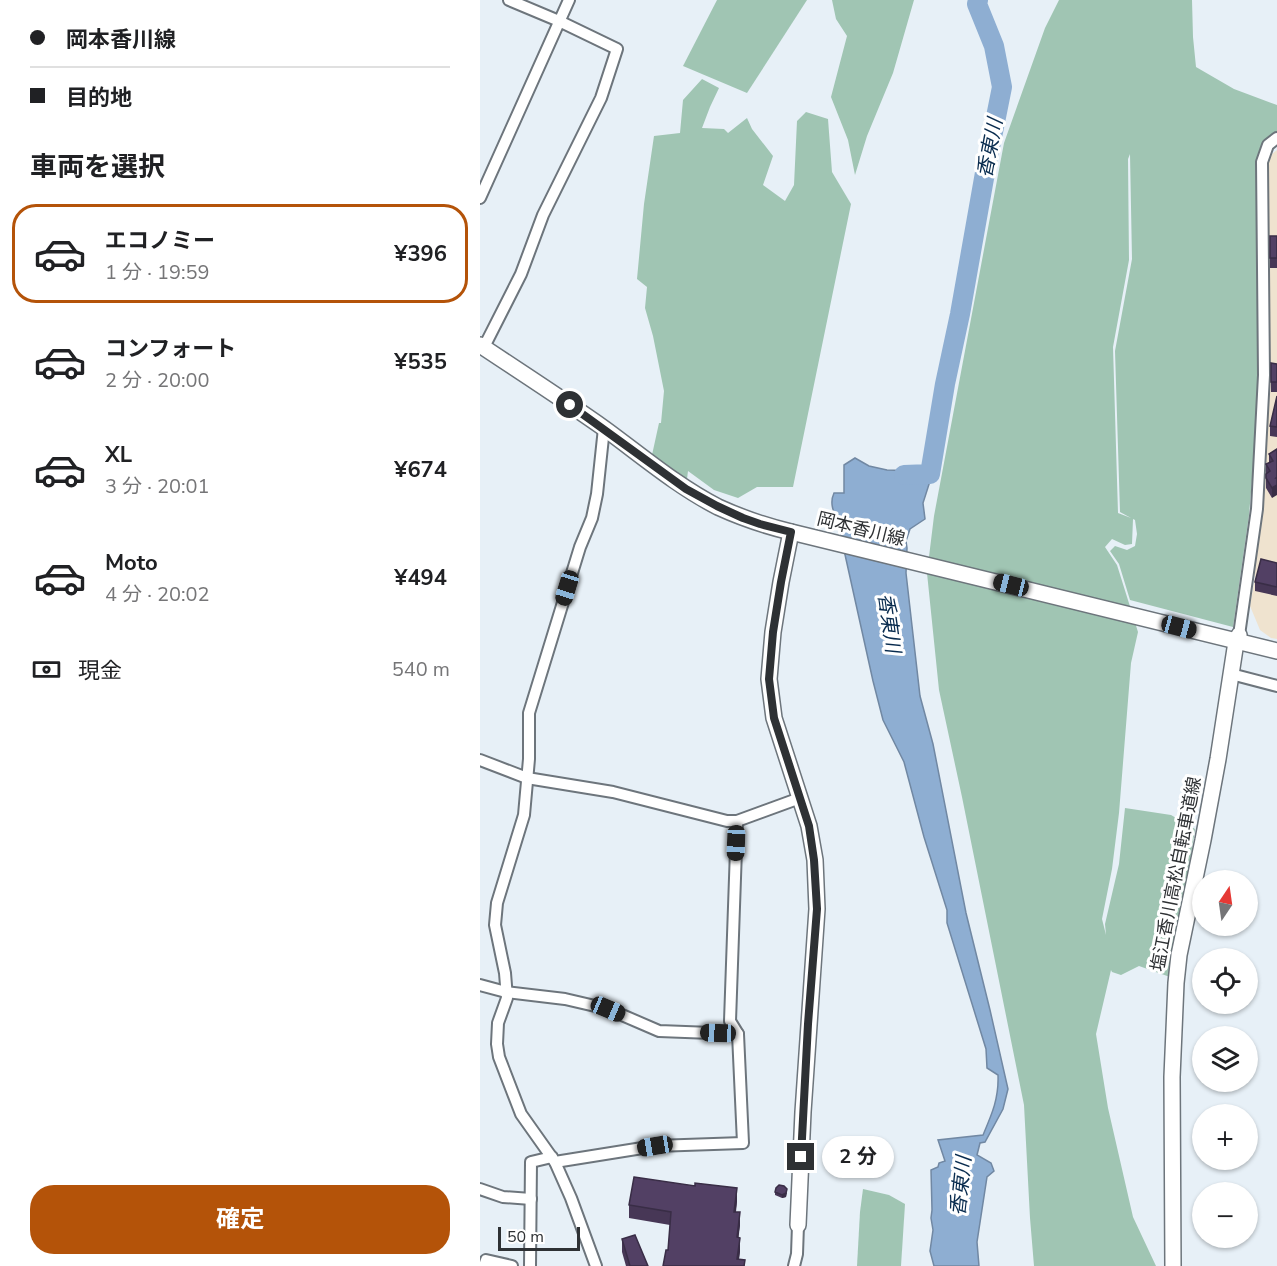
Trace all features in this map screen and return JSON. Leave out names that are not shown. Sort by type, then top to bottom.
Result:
[{"type":"main road","name":"岡本香川線","points":[[482,346],[604,429],[686,489],[717,506],[760,524],[1238,639],[1277,651]]},
{"type":"main road","points":[[791,532],[773,632],[769,679],[774,718],[809,826],[817,909],[802,1112],[798,1225]]},
{"type":"main road","name":"塩江香川高松自転車道線","points":[[1173,1266],[1172,1077],[1176,983],[1179,955],[1203,840],[1238,639]]},
{"type":"street","points":[[482,346],[521,274],[543,215],[601,98],[617,49],[509,0]]},
{"type":"street","points":[[481,192],[568,0]]},
{"type":"street","points":[[1238,639],[1257,509],[1264,375],[1262,162],[1268,145],[1277,138]]},
{"type":"street","points":[[596,1266],[571,1198],[553,1159],[521,1114],[499,1058],[498,1023],[507,998],[506,973],[495,925],[497,903],[524,815],[529,759],[529,713],[580,547],[592,518],[604,429]]},
{"type":"street","points":[[1231,674],[1277,686]]},
{"type":"street","points":[[480,760],[527,778],[613,792],[727,821],[737,821],[800,798]]},
{"type":"street","points":[[530,1266],[531,1162],[655,1146],[743,1143],[738,1034],[730,1021],[737,821]]},
{"type":"street","points":[[480,985],[506,992],[565,999],[597,1006],[659,1031],[738,1034]]},
{"type":"street","points":[[480,1189],[503,1197],[531,1199]]},
{"type":"street","points":[[794,1266],[797,1254],[798,1225]]},
{"type":"street","points":[[484,1266],[486,1260],[512,1266]]},
{"type":"shaded area","points":[[1277,150],[1277,639],[1271,638],[1260,630],[1250,606],[1255,577],[1252,564],[1261,510],[1269,393],[1266,170],[1272,154]]},
{"type":"green space","points":[[717,0],[807,0],[747,93],[683,66]]},
{"type":"green space","points":[[832,0],[914,0],[893,73],[867,136],[855,175],[848,140],[831,97],[847,36],[836,19]]},
{"type":"green space","points":[[1059,0],[1192,0],[1196,67],[1234,89],[1277,105],[1277,136],[1269,138],[1259,152],[1261,376],[1249,515],[1233,627],[1130,600],[1119,564],[1110,551],[1115,546],[1127,550],[1135,546],[1137,534],[1135,520],[1133,519],[1132,544],[1125,545],[1112,539],[1105,547],[1117,565],[1138,632],[1131,663],[1119,813],[1112,869],[1102,919],[1106,935],[1105,924],[1119,864],[1125,808],[1171,815],[1195,829],[1170,977],[1139,966],[1121,975],[1111,970],[1096,1034],[1108,1108],[1133,1217],[1156,1266],[1034,1266],[1024,1105],[939,690],[927,573],[934,516],[1004,143],[1045,28]],"holes":[[[1130,154],[1132,259],[1115,351],[1120,512],[1131,518],[1118,513],[1113,347],[1129,260],[1128,159]]]},
{"type":"green space","points":[[702,79],[719,88],[702,128],[724,129],[728,133],[747,118],[752,129],[773,156],[763,185],[785,201],[794,185],[797,121],[806,112],[828,119],[832,172],[851,204],[793,487],[757,487],[738,498],[714,490],[688,471],[687,479],[652,455],[659,423],[661,423],[664,391],[645,308],[647,287],[637,279],[644,204],[654,136],[680,133],[683,100]]},
{"type":"green space","points":[[863,1189],[889,1195],[905,1204],[901,1266],[857,1266]]},
{"type":"water","points":[[855,458],[869,466],[887,470],[916,471],[930,474],[931,478],[923,503],[925,519],[910,529],[906,541],[906,573],[920,696],[933,744],[966,913],[1008,1089],[1003,1109],[985,1142],[980,1143],[977,1155],[991,1163],[994,1171],[987,1177],[977,1242],[979,1266],[934,1266],[930,1251],[933,1230],[931,1170],[945,1161],[938,1140],[983,1135],[996,1099],[998,1075],[987,1068],[986,1049],[947,923],[947,910],[904,762],[883,720],[873,681],[832,501],[834,493],[844,493],[844,465]]},
{"type":"building","points":[[1270,236],[1277,236],[1277,258],[1270,258]]},
{"type":"building","points":[[1271,363],[1277,364],[1277,382],[1271,382]]},
{"type":"building","points":[[1277,396],[1277,427],[1270,426]]},
{"type":"building","points":[[1277,449],[1277,485],[1272,488],[1266,478],[1266,474],[1270,471],[1266,464],[1273,461],[1269,454]]},
{"type":"building","points":[[1261,559],[1277,563],[1277,587],[1255,582]]},
{"type":"building","points":[[634,1177],[695,1186],[695,1183],[737,1188],[734,1212],[740,1212],[737,1237],[740,1238],[737,1259],[745,1260],[744,1266],[663,1266],[666,1250],[668,1250],[671,1212],[629,1205]]},
{"type":"building","points":[[779,1185],[787,1189],[786,1193],[782,1195],[775,1192]]},
{"type":"building","points":[[635,1235],[648,1266],[630,1266],[622,1239]]},
{"type":"waterway","name":"香東川","points":[[904,475],[930,474],[1002,87],[994,46],[977,4],[978,0]]},
{"type":"route","points":[[570,405],[686,489],[743,518],[791,532],[773,632],[769,679],[774,718],[809,826],[814,860],[817,909],[802,1112],[801,1157]]}]
